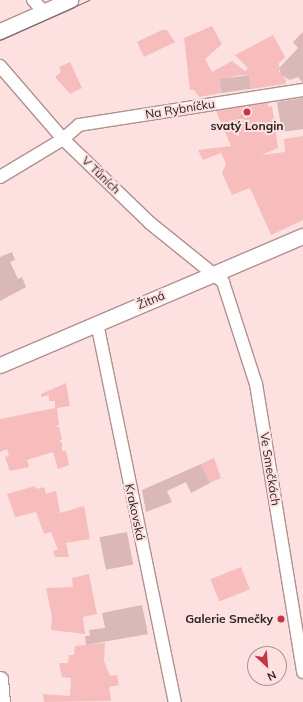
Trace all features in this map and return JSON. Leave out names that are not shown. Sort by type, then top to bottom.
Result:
[{"type":"main road","points":[[1,31],[70,0]]},
{"type":"main road","name":"Žitná","points":[[0,364],[303,236]]},
{"type":"main road","points":[[0,679],[2,702]]},
{"type":"street","points":[[33,0],[44,12]]},
{"type":"street","name":"V Tůních","points":[[0,66],[62,139],[150,223],[212,275]]},
{"type":"street","name":"Na Rybníčku","points":[[0,177],[62,139],[79,125],[303,90]]},
{"type":"street","name":"Ve Smečkách","points":[[212,275],[223,282],[256,384],[303,672]]},
{"type":"street","name":"Krakovská","points":[[97,323],[175,702]]},
{"type":"shaded area","points":[[212,26],[222,44],[205,59],[212,72],[232,61],[245,71],[248,68],[235,55],[273,35],[285,57],[279,63],[279,72],[286,80],[285,84],[251,89],[249,75],[240,75],[219,80],[221,93],[199,97],[194,90],[190,90],[184,38]]},
{"type":"shaded area","points":[[162,30],[167,30],[175,42],[144,57],[137,42]]},
{"type":"shaded area","points":[[70,62],[82,88],[70,94],[55,77],[61,72],[59,67]]},
{"type":"shaded area","points":[[268,103],[268,107],[272,106],[278,148],[261,155],[285,152],[284,139],[303,136],[303,220],[271,235],[250,188],[232,195],[222,173],[226,164],[221,153],[203,160],[198,150],[231,146],[216,111],[246,106],[241,114],[245,118],[252,113],[247,106]]},
{"type":"shaded area","points":[[66,383],[70,406],[57,408],[59,425],[56,426],[59,427],[62,439],[59,442],[62,442],[62,451],[66,451],[69,465],[58,469],[53,452],[27,460],[29,467],[10,471],[5,457],[9,456],[7,449],[0,452],[0,419],[55,408],[55,401],[49,401],[49,395],[41,397],[41,394]]},
{"type":"shaded area","points":[[214,458],[221,478],[210,483],[201,464]]},
{"type":"shaded area","points":[[35,486],[36,489],[44,487],[46,494],[56,491],[60,513],[84,506],[90,539],[66,543],[69,557],[55,557],[53,551],[58,550],[51,532],[44,534],[36,512],[15,517],[7,494]]},
{"type":"shaded area","points":[[241,567],[250,589],[219,602],[210,579]]},
{"type":"shaded area","points":[[89,574],[97,614],[83,617],[85,634],[51,630],[52,617],[46,588],[73,587],[72,578]]},
{"type":"shaded area","points":[[105,643],[104,661],[110,676],[117,675],[119,685],[109,687],[111,701],[44,702],[43,694],[70,696],[71,678],[62,677],[59,663],[68,663],[69,655],[74,655],[75,646]]},
{"type":"building","points":[[303,32],[303,83],[298,77],[290,80],[281,75],[279,68],[298,48],[293,42]]},
{"type":"building","points":[[249,75],[251,89],[221,93],[219,79]]},
{"type":"building","points":[[303,98],[303,129],[282,132],[277,102]]},
{"type":"building","name":"svatý Longin","points":[[245,107],[251,108],[252,114],[239,119]]},
{"type":"building","points":[[12,252],[15,260],[10,262],[18,279],[22,277],[26,287],[0,301],[0,257]]},
{"type":"building","points":[[201,464],[210,483],[191,493],[186,482],[167,491],[172,502],[146,512],[142,490]]},
{"type":"building","points":[[127,532],[133,564],[106,570],[100,537]]},
{"type":"building","points":[[142,605],[148,634],[86,645],[85,636],[90,636],[89,630],[105,628],[102,613]]},
{"type":"tram line","points":[[0,40],[89,0]]},
{"type":"place","name":"svatý Longin","points":[[247,112]]},
{"type":"place","name":"Galerie Smečky","points":[[281,619]]}]
